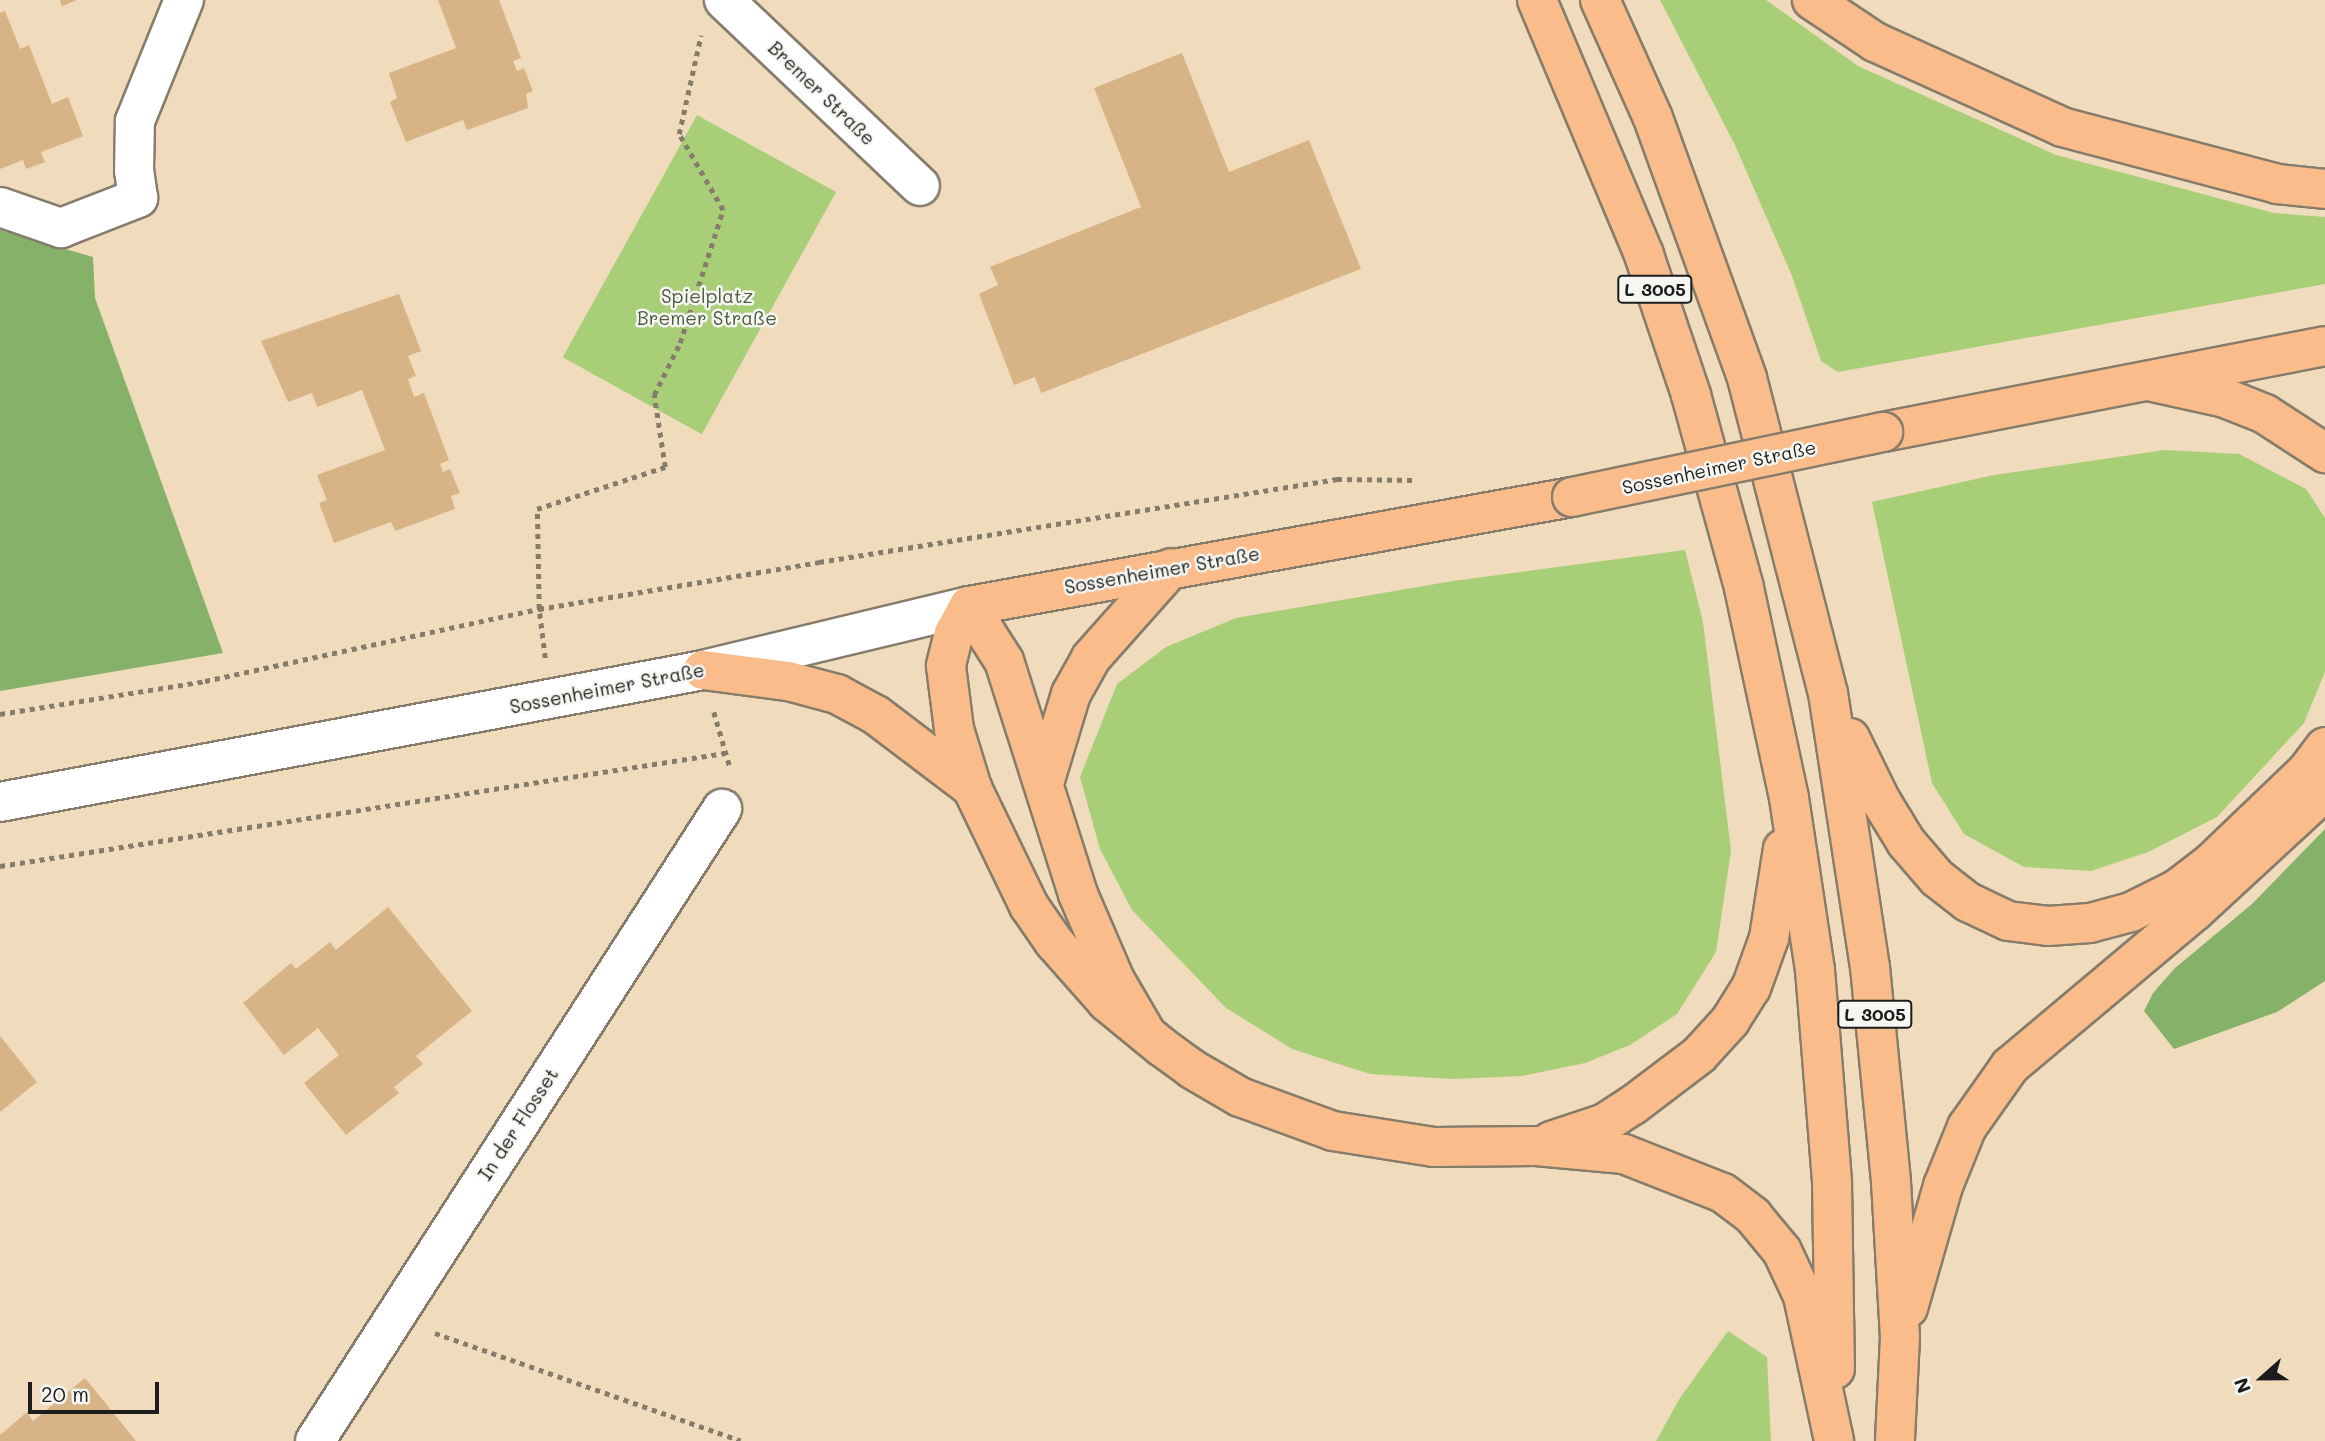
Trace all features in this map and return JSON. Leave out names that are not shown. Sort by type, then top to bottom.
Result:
[{"type":"main road","name":"L 3005","points":[[1537,0],[1607,161],[1691,395],[1744,588],[1789,799],[1815,970],[1830,1155],[1834,1441]]},
{"type":"main road","name":"L 3005","points":[[1601,0],[1653,118],[1747,378],[1828,693],[1870,967],[1891,1182],[1900,1337],[1895,1441]]},
{"type":"main road","points":[[1812,0],[1875,42],[2062,127],[2277,184],[2325,189]]},
{"type":"main road","name":"Sossenheimer Straße","points":[[969,606],[1573,497],[1883,432],[2325,346]]},
{"type":"main road","points":[[2148,381],[2225,398],[2255,410],[2307,438],[2325,453]]},
{"type":"main road","points":[[1045,780],[1071,694],[1091,658],[1171,568]]},
{"type":"main road","points":[[1146,1033],[1093,931],[1004,661],[969,606],[954,633],[947,677],[954,729],[972,788],[1029,906],[1054,942],[1107,1002],[1146,1033],[1192,1069],[1240,1097],[1333,1131],[1434,1147],[1536,1146],[1624,1154],[1723,1193],[1753,1216],[1782,1251],[1803,1296],[1834,1441]]},
{"type":"main road","points":[[704,670],[788,681],[837,694],[876,715],[972,788]]},
{"type":"main road","points":[[1828,693],[1881,802],[1937,878],[1968,902],[2008,921],[2048,926],[2090,923],[2131,912],[2177,888],[2211,863],[2297,781],[2325,747]]},
{"type":"main road","points":[[1900,1337],[1943,1186],[1967,1126],[1986,1096],[2043,1035],[2195,911],[2325,791]]},
{"type":"main road","points":[[1536,1146],[1605,1123],[1633,1105],[1699,1055],[1730,1021],[1751,988],[1769,938],[1789,799]]},
{"type":"street","points":[[0,207],[61,228],[138,198],[134,171],[135,121],[184,0]]},
{"type":"street","name":"Bremer Straße","points":[[713,13],[920,186]]},
{"type":"street","name":"Sossenheimer Straße","points":[[0,802],[704,670],[969,606]]},
{"type":"street","name":"In der Flosset","points":[[315,1441],[722,809]]},
{"type":"path","points":[[538,610],[537,509],[665,467],[654,395],[680,342],[723,210],[679,134],[713,13]]},
{"type":"path","points":[[0,714],[205,681],[538,610],[1338,480],[1419,480]]},
{"type":"path","points":[[704,670],[732,774],[722,809]]},
{"type":"path","points":[[0,866],[725,752]]},
{"type":"path","points":[[392,1318],[741,1441]]},
{"type":"green space","points":[[1660,0],[1766,0],[1858,66],[2056,155],[2274,213],[2325,217],[2325,284],[1838,372],[1821,361],[1792,276],[1735,145]]},
{"type":"green space","name":"Spielplatz Bremer Straße","points":[[697,115],[836,192],[702,434],[563,357]]},
{"type":"green space","points":[[0,230],[93,257],[95,298],[223,653],[0,691]]},
{"type":"green space","points":[[2165,450],[2239,454],[2306,489],[2325,518],[2325,672],[2304,723],[2217,817],[2148,852],[2091,871],[2024,867],[1964,834],[1932,783],[1872,502],[1994,475]]},
{"type":"green space","points":[[1685,550],[1703,622],[1731,851],[1716,952],[1677,1014],[1630,1045],[1585,1063],[1522,1076],[1452,1079],[1370,1074],[1292,1049],[1226,1008],[1132,910],[1100,849],[1080,777],[1117,684],[1166,647],[1236,618],[1453,581]]},
{"type":"green space","points":[[2325,829],[2325,981],[2277,1012],[2174,1049],[2144,1011],[2153,993],[2175,968],[2252,904]]},
{"type":"green space","points":[[1728,1331],[1767,1357],[1771,1441],[1656,1441],[1680,1398]]},
{"type":"building","points":[[60,0],[77,0],[62,6]]},
{"type":"building","points":[[438,0],[499,0],[521,58],[513,61],[517,71],[524,68],[533,91],[526,94],[528,108],[467,130],[463,120],[406,142],[390,102],[397,98],[389,73],[456,48]]},
{"type":"building","points":[[5,11],[20,49],[29,45],[52,104],[68,97],[83,136],[41,152],[45,162],[26,169],[23,160],[0,169],[0,13]]},
{"type":"building","points":[[1182,53],[1229,172],[1309,140],[1361,269],[1041,393],[1035,377],[1014,385],[979,294],[998,285],[990,267],[1141,207],[1094,88]]},
{"type":"building","points":[[399,294],[421,351],[408,356],[416,376],[408,379],[414,397],[424,393],[449,460],[440,464],[443,472],[450,469],[460,493],[451,496],[455,509],[395,531],[391,522],[334,543],[319,503],[327,500],[317,475],[385,450],[362,390],[317,407],[312,393],[288,402],[261,341]]},
{"type":"building","points":[[388,907],[472,1011],[416,1056],[423,1064],[394,1087],[399,1093],[346,1135],[304,1083],[339,1055],[318,1028],[284,1055],[243,1003],[291,963],[296,969],[330,942],[336,950]]},
{"type":"building","points":[[0,1036],[37,1082],[0,1112]]},
{"type":"building","points":[[85,1378],[136,1441],[0,1441],[0,1435],[27,1412],[33,1421]]}]
